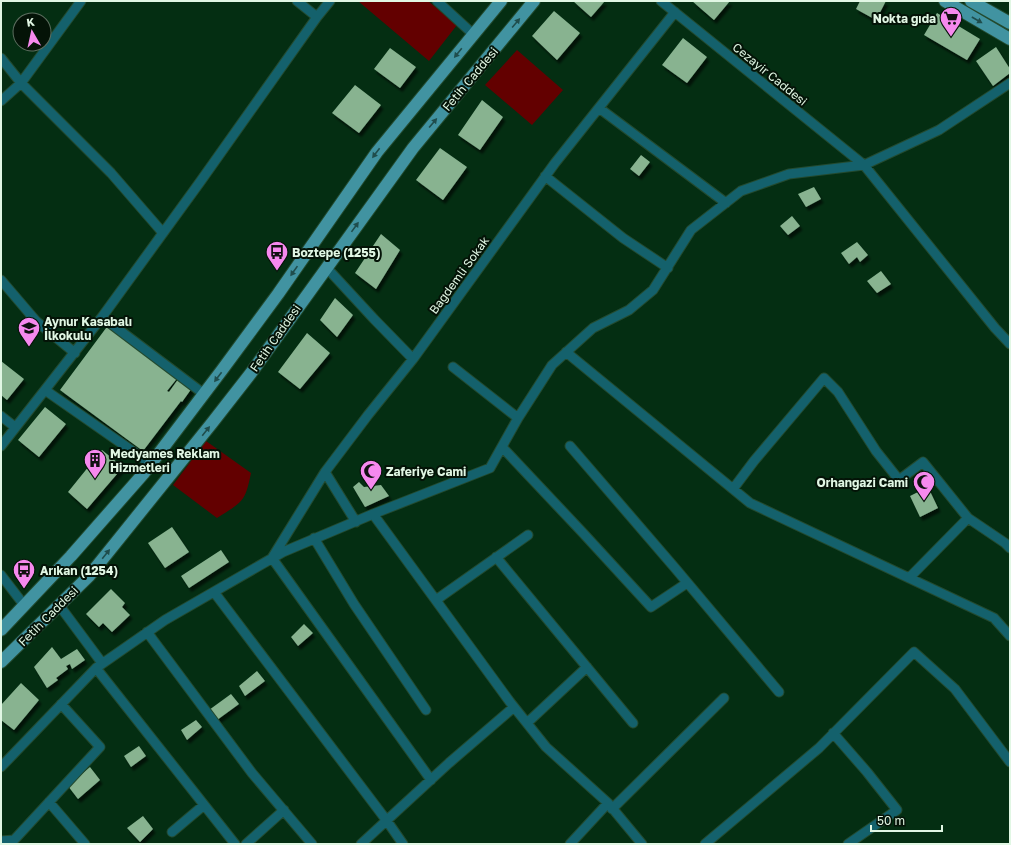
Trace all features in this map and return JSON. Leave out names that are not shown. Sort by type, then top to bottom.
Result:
[{"type":"main road","name":"Fetih Caddesi","points":[[1,630],[71,556],[151,464],[278,294],[377,152],[501,1]]},
{"type":"main road","name":"Fetih Caddesi","points":[[1,662],[89,576],[212,424],[251,373],[413,148],[534,1]]},
{"type":"main road","points":[[945,1],[1010,39]]},
{"type":"main road","points":[[971,1],[1010,23]]},
{"type":"main road","points":[[1,672],[12,651]]},
{"type":"street","points":[[1,101],[21,83],[81,1]]},
{"type":"street","points":[[297,1],[317,17]]},
{"type":"street","points":[[1,446],[102,318],[317,17],[330,1]]},
{"type":"street","points":[[437,1],[473,34]]},
{"type":"street","name":"Cezayir Caddesi","points":[[666,2],[676,12],[864,165],[995,328],[1010,344]]},
{"type":"street","name":"Bağdemli Sokak","points":[[272,558],[325,472],[413,359],[545,176],[676,12]]},
{"type":"street","points":[[1,58],[21,83],[111,173],[163,233]]},
{"type":"street","points":[[1,767],[99,666],[165,620],[272,558],[314,538],[490,468],[518,418],[552,365],[593,328],[629,310],[653,290],[691,230],[741,190],[789,174],[864,165],[939,130],[1010,83]]},
{"type":"street","points":[[599,108],[726,203]]},
{"type":"street","points":[[545,176],[624,238],[668,268]]},
{"type":"street","points":[[326,267],[413,359]]},
{"type":"street","points":[[1,280],[36,321],[75,353]]},
{"type":"street","points":[[102,318],[204,394]]},
{"type":"street","points":[[566,352],[750,503],[994,618],[1010,636]]},
{"type":"street","points":[[453,367],[518,418]]},
{"type":"street","points":[[733,489],[754,461],[824,378],[838,392],[876,451],[899,480],[923,462],[968,518],[1010,548]]},
{"type":"street","points":[[45,390],[151,464]]},
{"type":"street","points":[[1,416],[15,427]]},
{"type":"street","points":[[570,446],[779,692]]},
{"type":"street","points":[[502,447],[651,607],[687,582]]},
{"type":"street","points":[[325,472],[356,522]]},
{"type":"street","points":[[373,514],[514,707],[546,747],[610,806],[642,844]]},
{"type":"street","points":[[908,578],[968,518]]},
{"type":"street","points":[[436,600],[528,535]]},
{"type":"street","points":[[314,538],[354,604],[426,710]]},
{"type":"street","points":[[496,557],[633,723]]},
{"type":"street","points":[[272,558],[431,780]]},
{"type":"street","points":[[1,575],[24,605]]},
{"type":"street","points":[[214,592],[403,844]]},
{"type":"street","points":[[59,605],[99,666],[235,844]]},
{"type":"street","points":[[147,632],[252,773],[312,844]]},
{"type":"street","points":[[705,844],[813,753],[914,652],[955,689],[1010,762]]},
{"type":"street","points":[[527,723],[587,667]]},
{"type":"street","points":[[570,844],[724,698]]},
{"type":"street","points":[[1,841],[14,840],[100,747],[61,704]]},
{"type":"street","points":[[361,844],[514,707]]},
{"type":"street","points":[[833,734],[897,810],[848,844]]},
{"type":"street","points":[[49,802],[85,844]]},
{"type":"street","points":[[172,832],[204,805]]},
{"type":"street","points":[[246,844],[284,810]]},
{"type":"shaded area","points":[[358,1],[428,1],[457,25],[429,61]]},
{"type":"shaded area","points":[[517,50],[563,90],[532,125],[485,85]]},
{"type":"shaded area","points":[[206,441],[251,473],[247,490],[241,501],[217,518],[173,485]]},
{"type":"building","points":[[573,1],[605,1],[591,17]]},
{"type":"building","points":[[692,1],[730,1],[714,20]]},
{"type":"building","points":[[860,1],[886,1],[876,20],[856,9]]},
{"type":"building","points":[[554,11],[580,33],[557,60],[532,36]]},
{"type":"building","points":[[937,13],[980,39],[967,60],[924,35]]},
{"type":"building","points":[[683,38],[707,57],[687,83],[662,65]]},
{"type":"building","points":[[996,47],[1010,69],[1010,73],[993,86],[976,61]]},
{"type":"building","points":[[390,48],[416,67],[400,88],[374,69]]},
{"type":"building","points":[[355,85],[381,105],[359,133],[332,113]]},
{"type":"building","points":[[482,100],[503,117],[480,150],[458,135]]},
{"type":"building","points":[[440,148],[467,167],[443,200],[416,180]]},
{"type":"building","points":[[641,155],[650,162],[639,176],[630,169]]},
{"type":"building","points":[[814,187],[821,199],[806,207],[798,194]]},
{"type":"building","points":[[792,216],[800,226],[788,235],[780,226]]},
{"type":"building","points":[[381,234],[400,250],[376,289],[355,273]]},
{"type":"building","points":[[857,242],[868,255],[860,262],[857,257],[849,264],[841,253]]},
{"type":"building","points":[[881,271],[891,284],[877,293],[867,281]]},
{"type":"building","points":[[335,298],[353,315],[337,337],[320,320]]},
{"type":"building","points":[[109,324],[179,376],[167,391],[169,392],[179,378],[192,388],[143,451],[60,390]]},
{"type":"building","points":[[307,333],[330,353],[300,389],[278,372]]},
{"type":"building","points":[[1,361],[24,379],[7,400],[1,395]]},
{"type":"building","points":[[45,407],[66,424],[39,457],[18,440]]},
{"type":"building","name":"Medyames Reklam Hizmetleri","points":[[102,450],[123,467],[87,509],[68,492]]},
{"type":"building","name":"Zaferiye Cami","points":[[359,482],[364,487],[381,485],[389,496],[365,507],[353,487]]},
{"type":"building","name":"Orhangazi Cami","points":[[928,487],[938,508],[920,517],[910,496]]},
{"type":"building","points":[[172,527],[189,552],[165,568],[148,543]]},
{"type":"building","points":[[221,550],[229,562],[189,588],[181,576]]},
{"type":"building","points":[[111,589],[125,603],[122,607],[130,615],[112,632],[103,623],[99,627],[86,614]]},
{"type":"building","points":[[304,624],[313,633],[298,646],[291,637]]},
{"type":"building","points":[[52,647],[61,659],[77,649],[85,660],[72,669],[70,664],[66,666],[68,669],[56,678],[58,680],[47,688],[34,667]]},
{"type":"building","points":[[257,671],[265,681],[245,696],[239,686]]},
{"type":"building","points":[[21,683],[39,700],[14,730],[1,720],[1,705]]},
{"type":"building","points":[[231,694],[239,704],[217,720],[209,710]]},
{"type":"building","points":[[196,720],[202,727],[187,740],[181,730]]},
{"type":"building","points":[[139,746],[146,756],[131,767],[124,756]]},
{"type":"building","points":[[90,767],[100,780],[78,799],[68,786]]},
{"type":"building","points":[[143,816],[153,829],[140,842],[127,828]]},
{"type":"place","name":"Nokta gıda","points":[[951,38]]},
{"type":"place","name":"Boztepe (1255)","points":[[277,272]]},
{"type":"place","name":"Aynur Kasabalı İlkokulu","points":[[29,348]]},
{"type":"place","name":"Medyames Reklam Hizmetleri","points":[[95,480]]},
{"type":"place","name":"Zaferiye Cami","points":[[371,490]]},
{"type":"place","name":"Orhangazi Cami","points":[[924,502]]},
{"type":"place","name":"Arıkan (1254)","points":[[24,590]]}]
